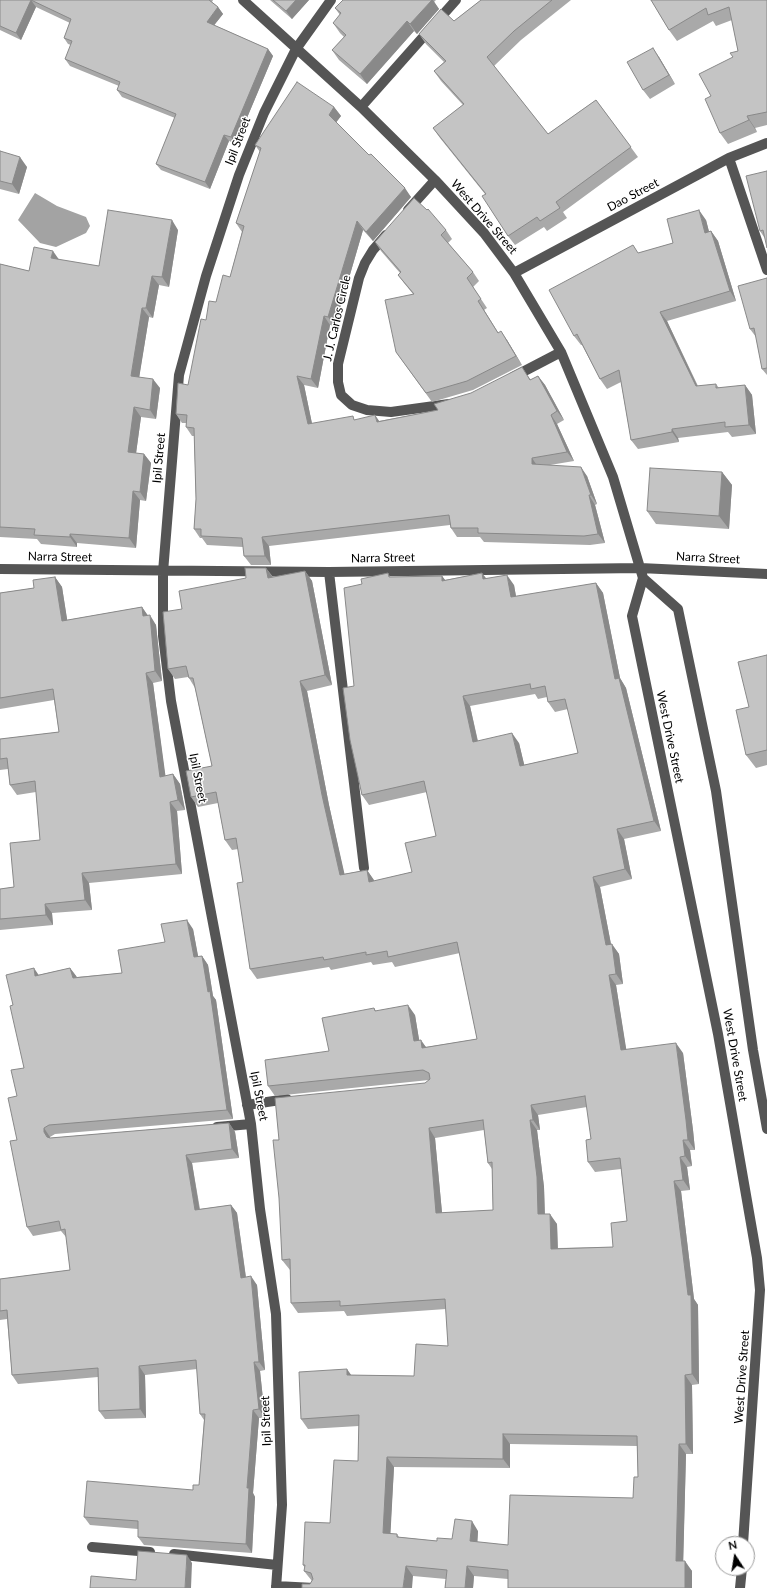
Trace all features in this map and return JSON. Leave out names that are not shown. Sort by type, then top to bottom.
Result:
[{"type":"street","name":"West Drive Street","points":[[242,0],[361,106],[435,180],[484,233],[514,273],[561,352],[614,477],[642,573],[678,609],[716,791],[753,1050],[767,1129]]},
{"type":"street","name":"Ipil Street","points":[[276,1587],[282,1505],[276,1314],[260,1209],[251,1124],[171,701],[163,636],[163,572],[179,375],[206,276],[239,174],[264,113],[296,49],[331,0]]},
{"type":"street","points":[[361,106],[456,0]]},
{"type":"street","name":"Dao Street","points":[[514,273],[729,158],[767,143]]},
{"type":"street","points":[[729,158],[767,270]]},
{"type":"street","name":"J. J. Carlos Circle","points":[[435,180],[373,250],[365,263],[359,278],[338,364],[338,382],[341,394],[352,405],[367,410],[391,412],[433,408],[461,401]]},
{"type":"street","points":[[502,383],[561,352]]},
{"type":"street","name":"Narra Street","points":[[0,569],[163,572],[767,574]]},
{"type":"street","points":[[329,572],[364,868]]},
{"type":"street","name":"West Drive Street","points":[[642,573],[632,616],[718,1034],[757,1258],[760,1290],[744,1536]]},
{"type":"street","points":[[247,1105],[299,1098]]},
{"type":"street","points":[[204,1128],[251,1124]]},
{"type":"street","points":[[92,1547],[277,1565]]},
{"type":"street","points":[[740,1588],[741,1576]]},
{"type":"street","points":[[276,1587],[314,1588]]},
{"type":"shaded area","points":[[35,193],[57,206],[86,217],[90,226],[86,233],[56,247],[40,243],[18,220]]},
{"type":"building","points":[[0,0],[31,0],[16,33],[0,26]]},
{"type":"building","points":[[31,0],[209,0],[218,7],[207,22],[268,49],[231,137],[224,135],[205,182],[156,164],[176,114],[117,90],[120,82],[65,59],[72,41],[64,38],[71,19]]},
{"type":"building","points":[[273,0],[296,0],[286,11]]},
{"type":"building","points":[[343,0],[432,0],[410,24],[407,21],[360,74],[332,50],[346,35],[333,23],[341,13],[335,8]]},
{"type":"building","points":[[481,0],[552,0],[514,31],[487,57],[548,134],[596,100],[631,147],[556,202],[560,208],[540,221],[537,217],[508,236],[482,196],[486,194],[433,128],[464,104],[434,71],[446,61],[419,34],[441,9],[454,21]]},
{"type":"building","points":[[651,0],[767,0],[767,112],[747,116],[749,120],[720,133],[705,99],[711,96],[699,74],[733,57],[730,53],[738,51],[729,7],[708,15],[706,8],[669,30]]},
{"type":"building","points":[[653,48],[669,75],[643,90],[627,62]]},
{"type":"building","points":[[297,82],[334,107],[329,115],[405,188],[366,232],[357,221],[328,317],[324,316],[311,379],[297,376],[308,424],[353,416],[354,420],[375,415],[377,422],[438,410],[434,404],[471,393],[522,367],[530,380],[538,376],[557,411],[551,415],[567,452],[532,458],[532,464],[581,467],[591,495],[589,495],[598,534],[584,536],[478,533],[478,528],[451,528],[449,515],[262,537],[265,556],[244,556],[242,538],[201,536],[201,529],[194,529],[196,499],[194,428],[186,427],[187,415],[176,414],[178,383],[188,385],[201,319],[206,320],[209,301],[216,302],[223,275],[230,277],[244,226],[236,223],[261,148],[255,145]]},
{"type":"building","points":[[0,151],[20,157],[12,184],[0,181]]},
{"type":"building","points":[[767,171],[767,248],[763,230],[760,231],[746,176]]},
{"type":"building","points":[[414,198],[427,210],[428,209],[446,230],[441,235],[473,272],[467,278],[481,299],[478,301],[498,333],[501,331],[516,356],[467,381],[426,393],[396,352],[385,300],[414,294],[398,275],[401,272],[375,242]]},
{"type":"building","points":[[108,210],[172,220],[162,277],[152,276],[146,308],[142,308],[131,376],[153,379],[150,410],[134,407],[128,452],[144,454],[140,492],[133,491],[129,538],[70,534],[70,537],[34,535],[35,529],[0,527],[0,264],[29,271],[34,247],[53,251],[51,258],[99,266]]},
{"type":"building","points":[[699,210],[705,233],[711,231],[730,291],[660,312],[696,386],[716,384],[716,388],[745,385],[749,425],[725,427],[725,422],[672,429],[672,432],[631,440],[619,370],[600,379],[577,334],[574,336],[549,290],[633,245],[638,253],[673,243],[667,219]]},
{"type":"building","points":[[767,278],[767,368],[762,369],[754,328],[750,329],[738,286]]},
{"type":"building","points":[[650,468],[722,472],[719,516],[647,511]]},
{"type":"building","points":[[245,568],[266,568],[268,578],[305,571],[325,675],[300,681],[322,795],[340,875],[367,870],[369,882],[412,872],[405,843],[436,836],[424,781],[362,795],[350,740],[343,688],[354,686],[344,588],[362,584],[361,579],[388,573],[389,577],[442,576],[442,581],[482,573],[483,579],[507,575],[511,597],[596,583],[615,679],[619,678],[654,821],[617,829],[625,869],[593,877],[606,945],[612,944],[616,974],[609,975],[621,1050],[676,1043],[688,1140],[683,1140],[685,1156],[680,1157],[683,1180],[674,1181],[688,1295],[691,1295],[692,1374],[685,1375],[686,1444],[679,1444],[676,1561],[685,1561],[685,1588],[508,1588],[508,1570],[467,1566],[465,1588],[445,1588],[447,1570],[406,1566],[403,1588],[302,1588],[302,1584],[310,1584],[313,1579],[311,1573],[304,1571],[305,1565],[303,1565],[305,1522],[330,1523],[334,1460],[358,1461],[359,1415],[301,1419],[299,1372],[347,1369],[347,1375],[414,1376],[416,1344],[448,1346],[445,1299],[340,1306],[340,1301],[291,1303],[290,1259],[282,1260],[279,1198],[273,1140],[279,1140],[275,1098],[425,1083],[430,1079],[429,1073],[423,1070],[268,1086],[265,1060],[329,1051],[322,1018],[374,1008],[375,1011],[408,1005],[414,1041],[421,1040],[422,1048],[477,1039],[457,942],[388,957],[387,951],[366,955],[366,952],[324,960],[323,957],[250,969],[237,883],[243,882],[236,838],[225,840],[216,792],[191,797],[186,771],[212,766],[193,678],[189,678],[186,666],[168,669],[163,612],[182,609],[179,591],[246,578]],"holes":[[[530,684],[531,689],[545,686],[548,702],[565,699],[578,753],[520,766],[512,733],[473,742],[463,696]],[[585,1096],[591,1139],[586,1140],[588,1162],[620,1158],[627,1221],[611,1223],[613,1247],[551,1249],[550,1214],[538,1214],[537,1177],[530,1120],[533,1120],[531,1105]],[[483,1120],[488,1163],[492,1162],[493,1210],[436,1213],[429,1128]],[[503,1434],[637,1436],[638,1477],[634,1477],[633,1498],[510,1495],[508,1545],[470,1541],[472,1521],[455,1519],[452,1539],[437,1538],[437,1541],[397,1537],[397,1534],[383,1533],[387,1457],[503,1459]]]},
{"type":"building","points":[[55,577],[62,621],[142,607],[143,616],[150,615],[155,671],[146,673],[160,777],[173,774],[178,800],[170,802],[176,864],[82,873],[85,900],[45,904],[46,915],[0,919],[0,889],[14,887],[10,843],[40,840],[35,781],[10,785],[7,758],[0,759],[0,739],[59,732],[53,689],[0,698],[0,593],[34,588],[33,580]]},
{"type":"building","points":[[767,655],[767,750],[746,755],[736,710],[749,707],[738,662]]},
{"type":"building","points":[[187,920],[194,957],[202,956],[208,992],[210,991],[227,1110],[49,1125],[44,1128],[44,1132],[47,1137],[50,1138],[229,1123],[232,1149],[186,1155],[195,1210],[231,1205],[241,1278],[251,1276],[259,1362],[254,1362],[259,1409],[253,1410],[247,1488],[249,1488],[246,1544],[138,1537],[138,1521],[84,1517],[87,1481],[193,1490],[193,1485],[199,1485],[205,1414],[200,1414],[196,1360],[139,1366],[140,1409],[99,1411],[98,1368],[12,1375],[7,1310],[0,1311],[0,1279],[70,1270],[65,1229],[61,1230],[59,1221],[27,1227],[10,1141],[17,1140],[8,1098],[17,1096],[11,1070],[24,1068],[10,1006],[13,1005],[6,975],[34,968],[35,976],[70,968],[73,978],[122,973],[118,950],[165,942],[161,924]]},
{"type":"building","points":[[138,1551],[187,1555],[185,1588],[90,1588],[91,1576],[136,1580]]}]
